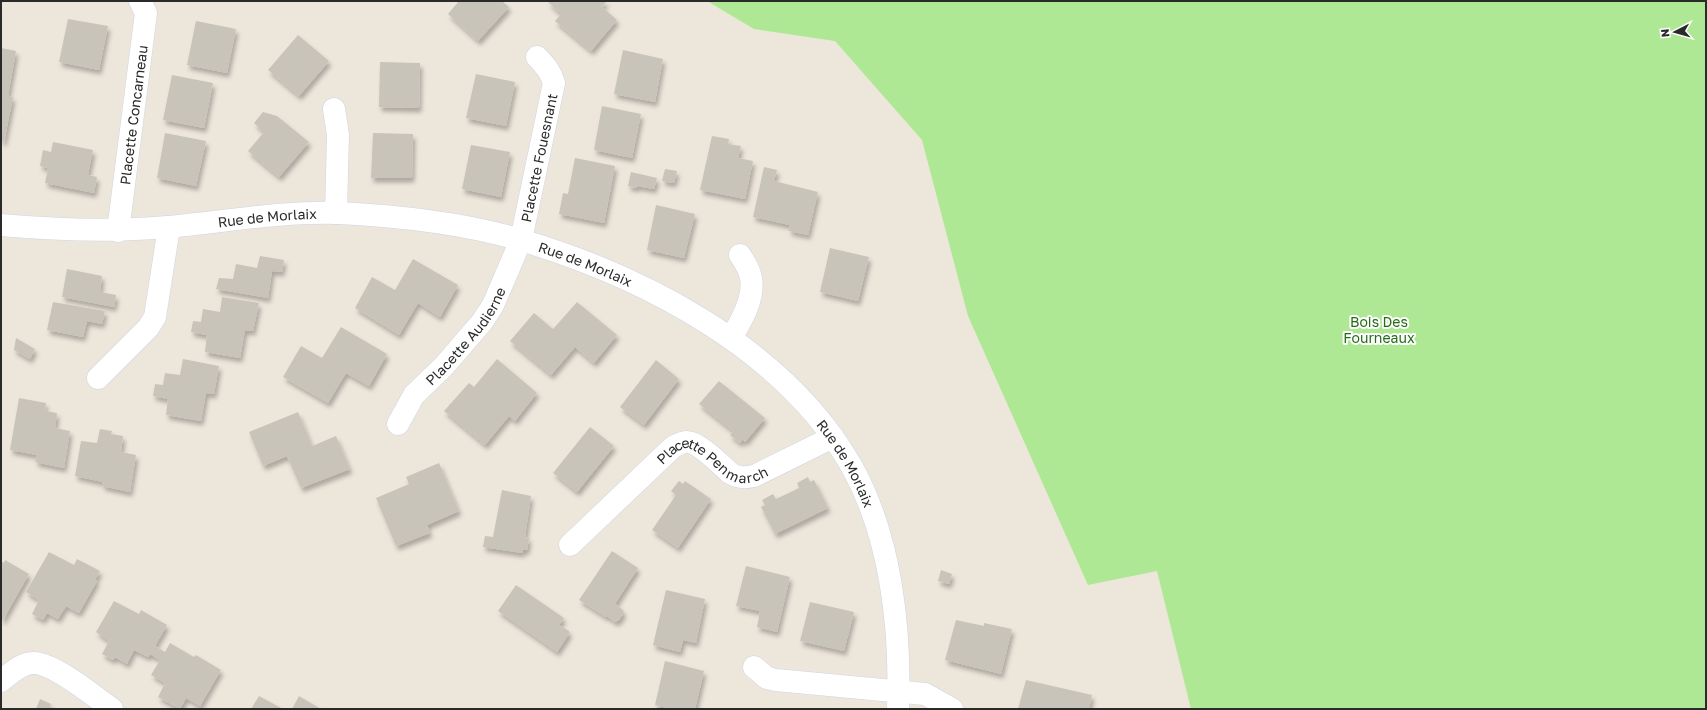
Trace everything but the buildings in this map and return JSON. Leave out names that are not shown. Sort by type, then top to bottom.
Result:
[{"type":"street","name":"Placette Concarneau","points":[[118,231],[146,13],[140,1]]},
{"type":"street","name":"Placette Fouesnant","points":[[521,240],[554,82],[552,75],[546,66],[537,57]]},
{"type":"street","points":[[334,109],[338,135],[336,213]]},
{"type":"street","name":"Rue de Morlaix","points":[[1,225],[55,230],[118,231],[169,227],[274,215],[336,213],[394,217],[484,231],[521,240],[599,268],[665,299],[731,338],[783,380],[803,400],[833,437],[852,468],[871,508],[880,537],[892,591],[897,639],[898,700]]},
{"type":"street","points":[[98,378],[148,328],[155,317],[169,227]]},
{"type":"street","name":"Placette Audierne","points":[[398,424],[414,395],[444,366],[482,322],[493,304],[521,240]]},
{"type":"street","points":[[731,338],[743,317],[749,302],[752,286],[751,275],[740,255]]},
{"type":"street","name":"Placette Penmarch","points":[[570,545],[673,447],[680,443],[688,442],[695,444],[730,473],[746,478],[754,476],[833,437]]},
{"type":"street","points":[[1,681],[24,665],[34,663],[42,665],[54,669],[112,709]]},
{"type":"street","points":[[754,667],[766,678],[898,700],[925,694],[952,709]]},
{"type":"green space","name":"Bois Des Fourneaux","points":[[707,1],[1706,1],[1706,709],[1191,709],[1157,571],[1088,585],[968,316],[922,140],[835,41],[754,29]]}]
